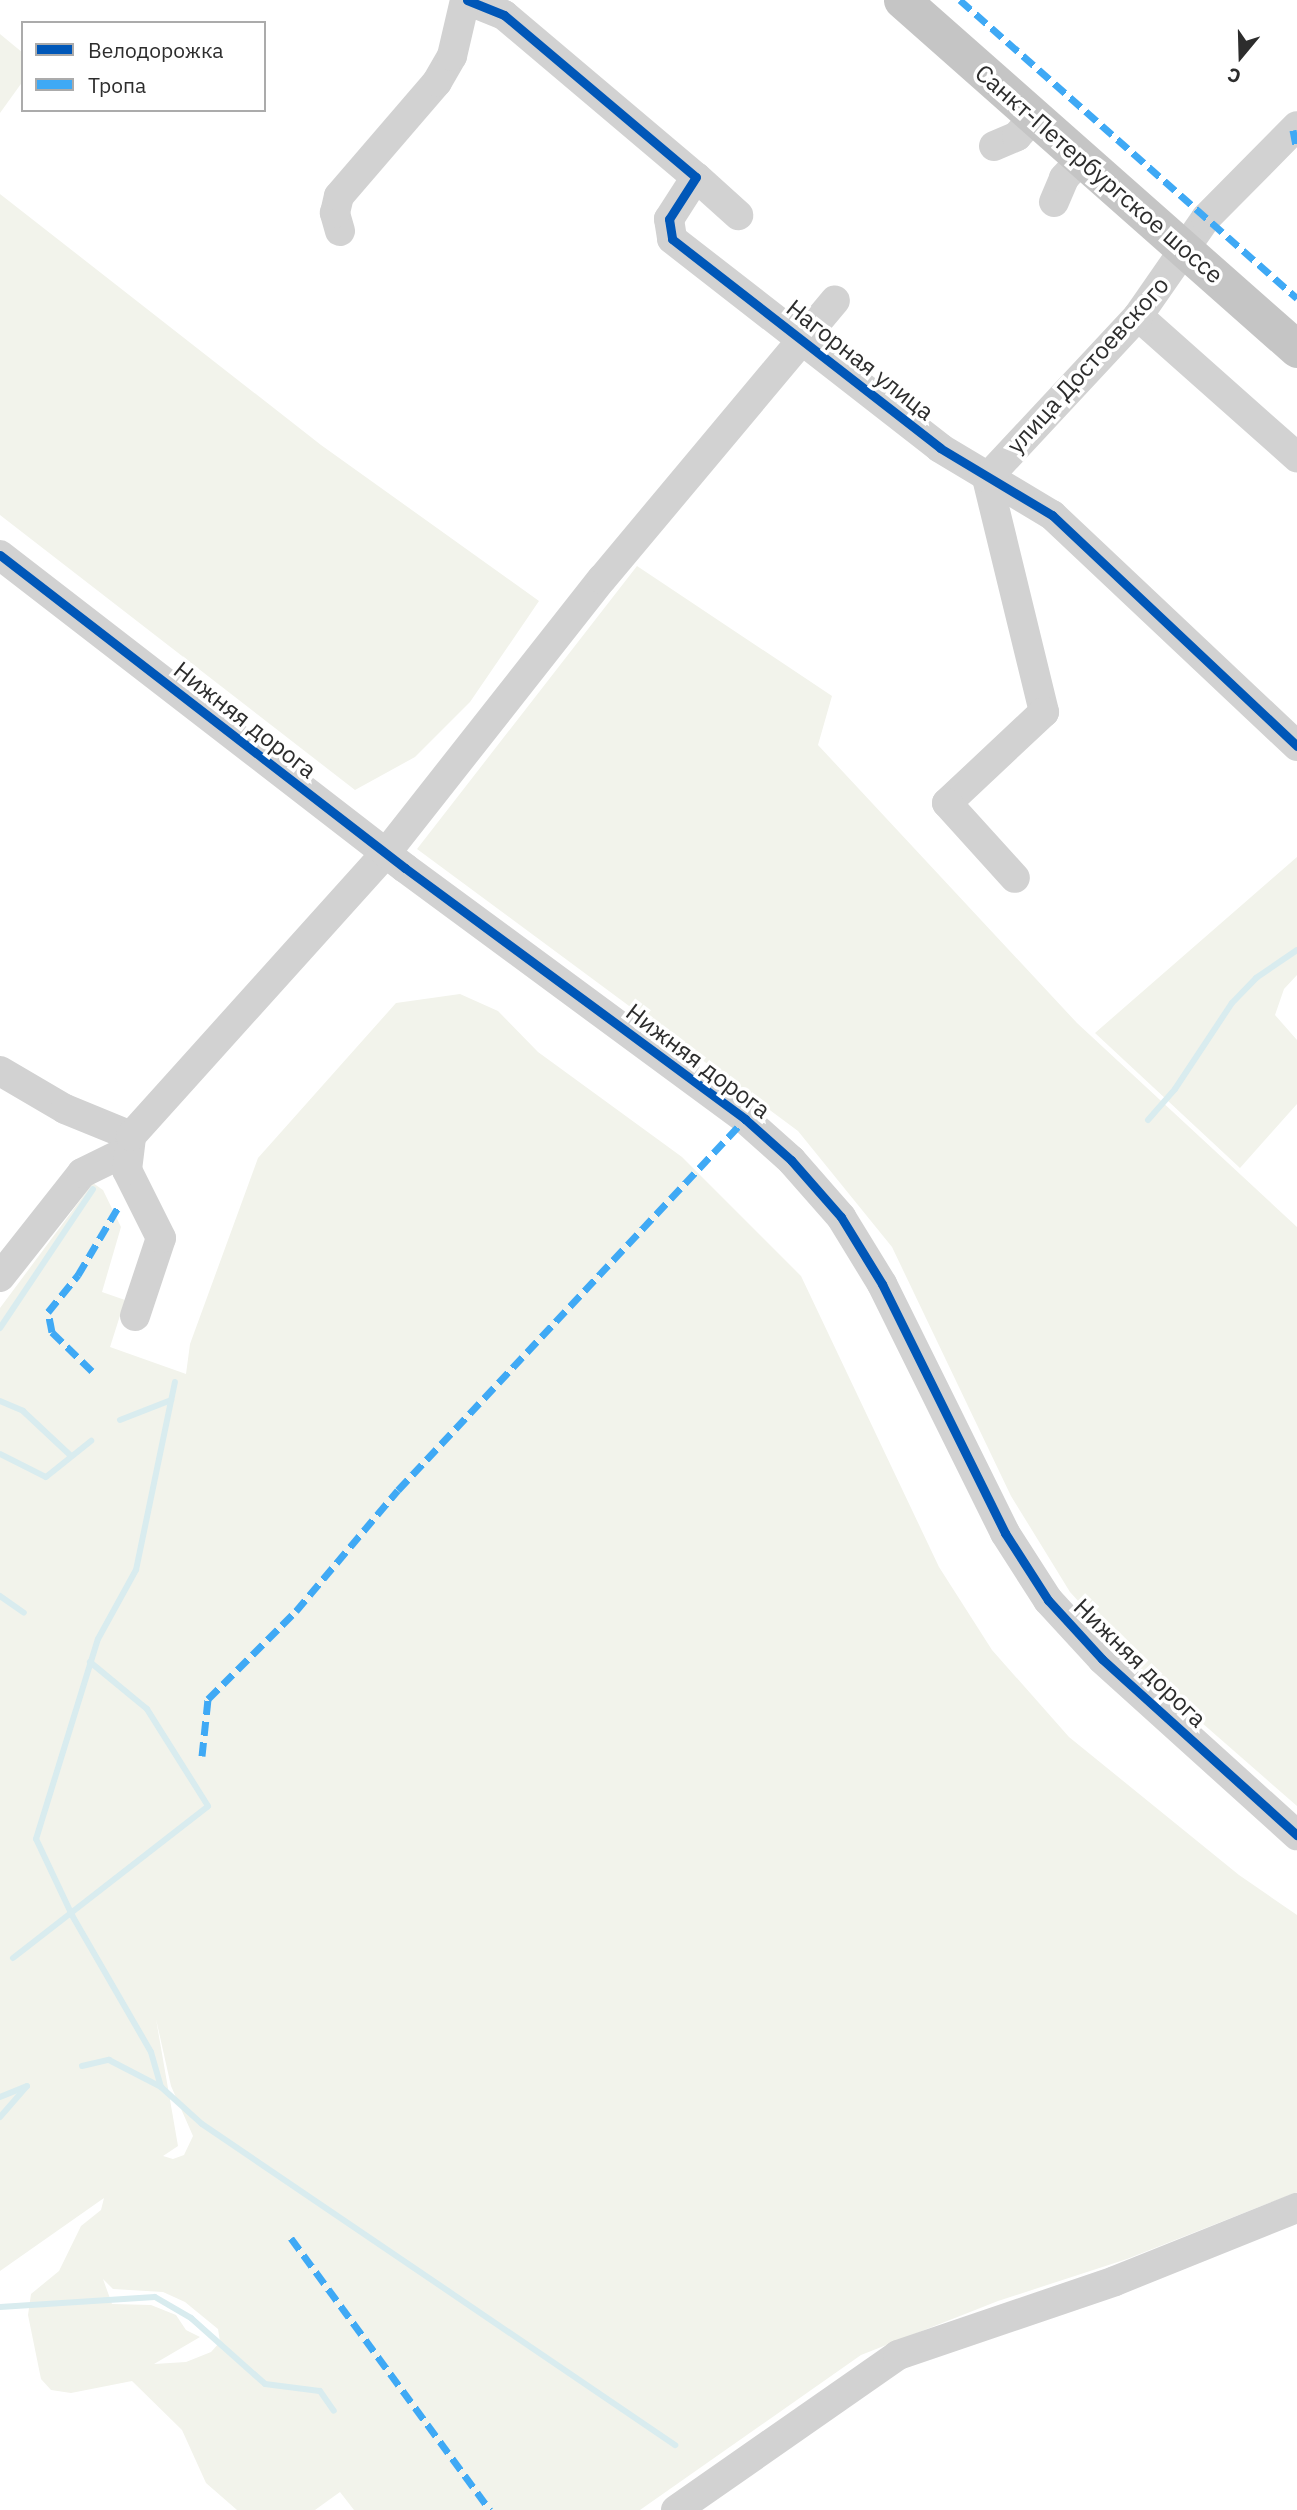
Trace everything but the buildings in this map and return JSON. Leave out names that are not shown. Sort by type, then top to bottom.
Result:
[{"type":"main road","name":"Санкт-Петербургское шоссе","points":[[902,0],[1013,140],[1082,159],[1297,321]]},
{"type":"main road","name":"Санкт-Петербургское шоссе","points":[[934,0],[1192,242],[1297,349]]},
{"type":"street","points":[[340,231],[335,212],[340,196],[437,82],[452,56],[466,0],[504,15],[738,215]]},
{"type":"street","name":"улица Достоевского","points":[[987,478],[1138,316],[1192,242],[1206,218],[1297,126]]},
{"type":"street","points":[[1054,201],[1065,178],[1082,159]]},
{"type":"street","name":"Нагорная улица","points":[[696,177],[669,219],[672,239],[940,448],[1052,515],[1297,746]]},
{"type":"street","points":[[0,1277],[82,1173],[129,1144],[386,853],[601,579],[800,338],[835,300]]},
{"type":"street","points":[[1138,316],[1297,457]]},
{"type":"street","points":[[987,478],[1044,712],[947,803],[1015,878]]},
{"type":"street","name":"Нижняя дорога","points":[[0,555],[386,853],[746,1119],[791,1160],[841,1217],[882,1284],[1005,1534],[1048,1601],[1102,1659],[1297,1835]]},
{"type":"street","points":[[0,1071],[129,1144]]},
{"type":"street","points":[[129,1144],[127,1170],[161,1238],[135,1317]]},
{"type":"street","points":[[676,2510],[898,2355],[1115,2281],[1297,2208]]},
{"type":"shaded area","points":[[0,34],[21,51],[21,84],[0,113]]},
{"type":"shaded area","points":[[0,194],[321,445],[539,601],[470,702],[415,757],[355,790],[0,515]]},
{"type":"shaded area","points":[[637,566],[832,696],[818,745],[1077,1023],[1297,1227],[1297,1806],[1138,1667],[1070,1592],[1011,1496],[892,1247],[798,1131],[417,849]]},
{"type":"shaded area","points":[[1297,857],[1297,975],[1284,989],[1275,1015],[1297,1040],[1297,1104],[1240,1168],[1095,1033]]},
{"type":"shaded area","points":[[460,994],[498,1011],[538,1052],[682,1157],[801,1276],[939,1567],[992,1650],[1069,1737],[1239,1875],[1297,1915],[1297,2192],[1127,2259],[998,2301],[861,2355],[640,2510],[354,2510],[340,2492],[315,2510],[237,2510],[206,2483],[182,2430],[132,2381],[71,2393],[51,2390],[41,2379],[28,2315],[31,2294],[59,2271],[81,2226],[101,2210],[104,2198],[0,2271],[0,1308],[93,1183],[103,1190],[121,1227],[102,1292],[125,1300],[110,1347],[186,1374],[190,1344],[258,1158],[396,1003]],"holes":[[[156,2019],[171,2086],[193,2136],[184,2155],[173,2159],[163,2156],[178,2146]],[[103,2279],[113,2289],[163,2292],[185,2302],[218,2329],[220,2342],[211,2352],[186,2362],[154,2364],[200,2337],[186,2330],[176,2315],[151,2305],[112,2304]]]},
{"type":"waterway","points":[[1148,1120],[1175,1089],[1232,1003],[1256,978],[1297,950]]},
{"type":"waterway","points":[[0,1328],[93,1189]]},
{"type":"waterway","points":[[161,2087],[151,2052],[72,1915],[36,1839],[98,1639],[136,1570],[175,1382]]},
{"type":"waterway","points":[[120,1420],[171,1400]]},
{"type":"waterway","points":[[0,1401],[23,1411],[70,1455]]},
{"type":"waterway","points":[[0,1454],[46,1477],[91,1441]]},
{"type":"waterway","points":[[0,1596],[24,1613]]},
{"type":"waterway","points":[[13,1958],[208,1806],[147,1709],[90,1662]]},
{"type":"waterway","points":[[82,2066],[109,2060],[161,2087],[202,2124],[675,2445]]},
{"type":"waterway","points":[[0,2097],[27,2086]]},
{"type":"waterway","points":[[0,2117],[27,2086]]},
{"type":"waterway","points":[[0,2307],[155,2297],[191,2318],[265,2384],[320,2391],[334,2411]]},
{"type":"marked path","points":[[960,0],[1297,298]]},
{"type":"marked path","points":[[1293,130],[1297,150]]},
{"type":"marked path","points":[[202,1756],[208,1699],[296,1611],[398,1490],[745,1119]]},
{"type":"marked path","points":[[92,1371],[52,1332],[48,1312],[78,1275],[120,1204]]},
{"type":"marked path","points":[[291,2238],[490,2510]]},
{"type":"cycle path","points":[[467,0],[504,15],[696,177],[669,219],[672,239],[940,448],[1052,515],[1297,746]]},
{"type":"cycle path","points":[[0,555],[405,868],[745,1119],[791,1160],[841,1217],[882,1284],[1005,1533],[1048,1600],[1102,1659],[1297,1835]]}]
